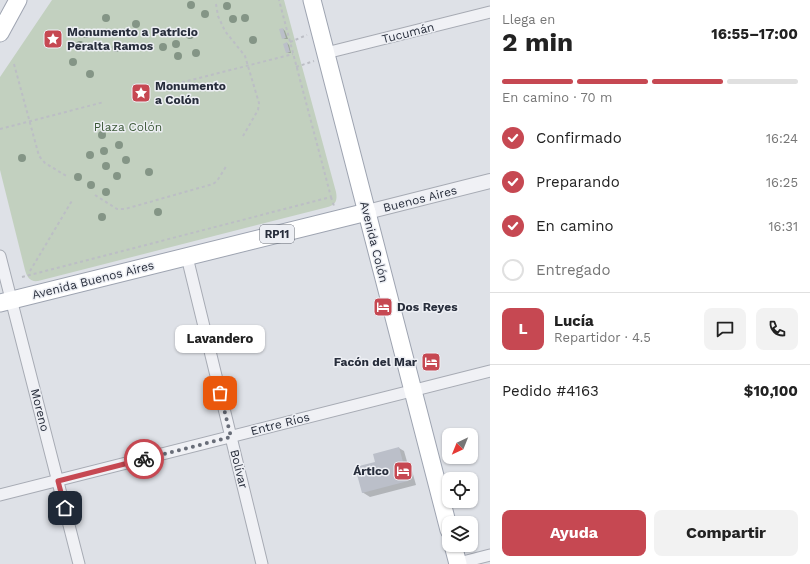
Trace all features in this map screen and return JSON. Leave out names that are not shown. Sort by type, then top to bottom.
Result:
[{"type":"main road","points":[[0,33],[18,0]]},
{"type":"main road","name":"Avenida Colón","points":[[312,0],[445,516]]},
{"type":"main road","name":"Buenos Aires","points":[[187,257],[367,212]]},
{"type":"main road","name":"Avenida Buenos Aires","points":[[6,302],[187,257]]},
{"type":"main road","points":[[454,552],[457,564]]},
{"type":"street","name":"Tucumán","points":[[326,56],[490,12]]},
{"type":"street","name":"Buenos Aires","points":[[367,212],[490,182]]},
{"type":"street","name":"Moreno","points":[[0,256],[6,302],[58,481],[79,564]]},
{"type":"street","name":"Bolívar","points":[[187,257],[262,564]]},
{"type":"street","name":"Entre Ríos","points":[[0,495],[490,371]]},
{"type":"street","points":[[457,564],[490,555]]},
{"type":"path","points":[[22,277],[331,198],[279,0]]},
{"type":"path","points":[[216,4],[218,16],[225,31],[245,56],[259,106],[243,136]]},
{"type":"path","points":[[290,42],[320,31]]},
{"type":"path","points":[[176,84],[293,54]]},
{"type":"path","points":[[296,66],[326,56]]},
{"type":"path","points":[[14,64],[40,158],[45,163],[68,177]]},
{"type":"path","points":[[0,129],[104,102]]},
{"type":"path","points":[[95,195],[117,209],[122,209],[213,184],[217,181],[227,165]]},
{"type":"path","points":[[30,270],[73,199]]},
{"type":"green space","name":"Plaza Colón","points":[[52,0],[284,0],[336,192],[336,201],[333,205],[327,207],[38,281],[31,280],[25,270],[0,170],[0,77]]},
{"type":"building","points":[[283,28],[286,38],[282,39],[279,29]]},
{"type":"building","points":[[287,42],[290,52],[286,53],[283,44]]},
{"type":"building","points":[[399,447],[408,481],[362,493],[355,467],[375,462],[373,454]]},
{"type":"way so far","points":[[144,459],[231,437],[220,393]]},
{"type":"place","name":"Monumento a Patricio Peralta Ramos","points":[[53,39]]},
{"type":"place","name":"Monumento a Colón","points":[[141,93]]},
{"type":"place","name":"Dos Reyes","points":[[383,307]]},
{"type":"place","name":"Facón del Mar","points":[[431,362]]},
{"type":"place","name":"Lavandero","points":[[220,393]]},
{"type":"place","name":"Ártico","points":[[403,471]]},
{"type":"route","points":[[65,508],[58,481],[144,459]]}]
